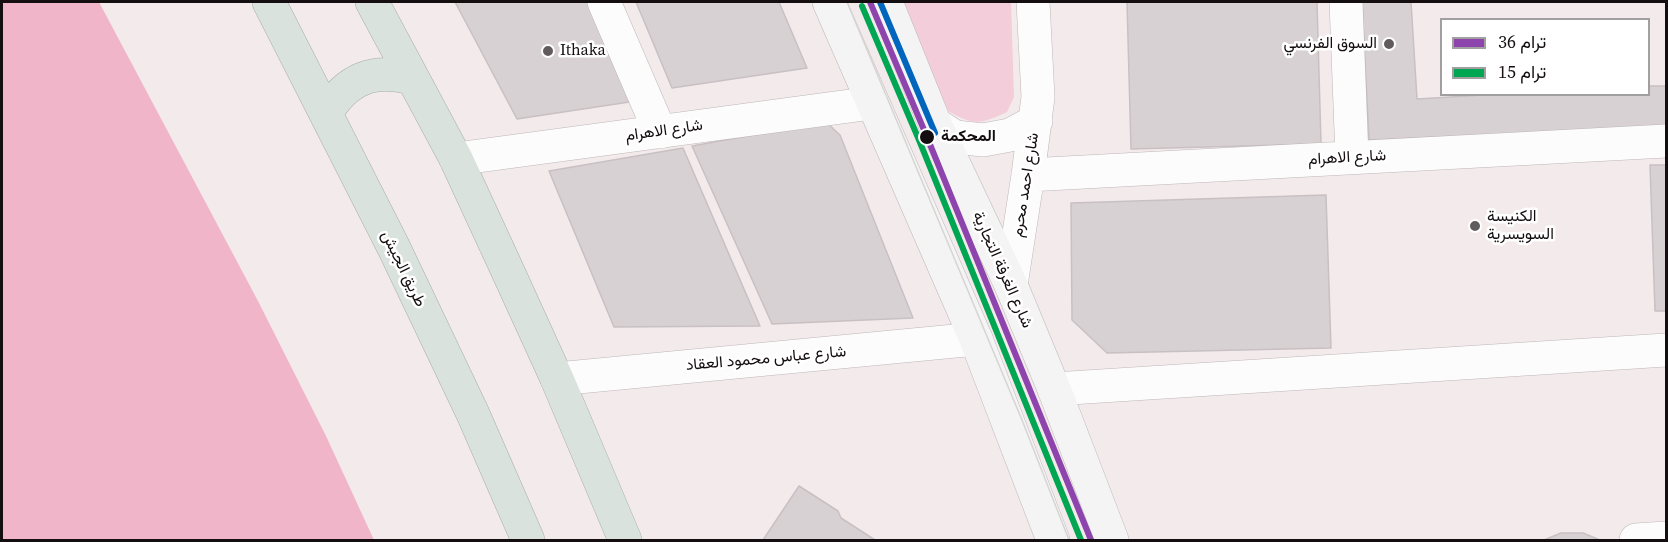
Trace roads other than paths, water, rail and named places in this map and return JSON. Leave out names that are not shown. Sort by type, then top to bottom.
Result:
[{"type":"highway","name":"طريق الجيش","points":[[269,2],[394,248],[468,404],[528,540]]},
{"type":"highway","points":[[372,2],[456,159],[557,379],[625,540]]},
{"type":"highway","points":[[326,113],[335,98],[362,78],[378,74],[395,74],[411,78]]},
{"type":"main road","points":[[829,2],[976,339],[1053,540]]},
{"type":"main road","name":"شارع الغرفة التجارية","points":[[886,2],[935,124],[1011,285],[1112,540]]},
{"type":"street","points":[[604,2],[660,132]]},
{"type":"street","name":"شارع احمد محرم","points":[[1011,285],[1038,97],[1033,2]]},
{"type":"street","points":[[1346,2],[1352,157]]},
{"type":"street","name":"شارع الاهرام","points":[[456,159],[872,103]]},
{"type":"street","name":"شارع احمد محرم","points":[[935,124],[955,137],[983,140],[1010,135],[1036,121]]},
{"type":"street","name":"شارع الاهرام","points":[[1028,175],[1666,141]]},
{"type":"street","name":"شارع عباس محمود العقاد","points":[[557,379],[976,339]]},
{"type":"street","points":[[1054,389],[1666,350]]},
{"type":"street","points":[[1636,540],[1666,538]]},
{"type":"tram line","points":[[847,2],[1022,420],[1069,540]]},
{"type":"tram line","name":"36","points":[[870,2],[1091,540]]},
{"type":"tram line","name":"15","points":[[862,6],[919,140],[1081,540]]},
{"type":"place","name":"السوق الفرنسي","points":[[1389,44]]},
{"type":"place","name":"Ithaka","points":[[548,51]]},
{"type":"place","name":"المحكمة","points":[[927,137]]},
{"type":"place","name":"الكنيسة السويسرية","points":[[1475,226]]}]
